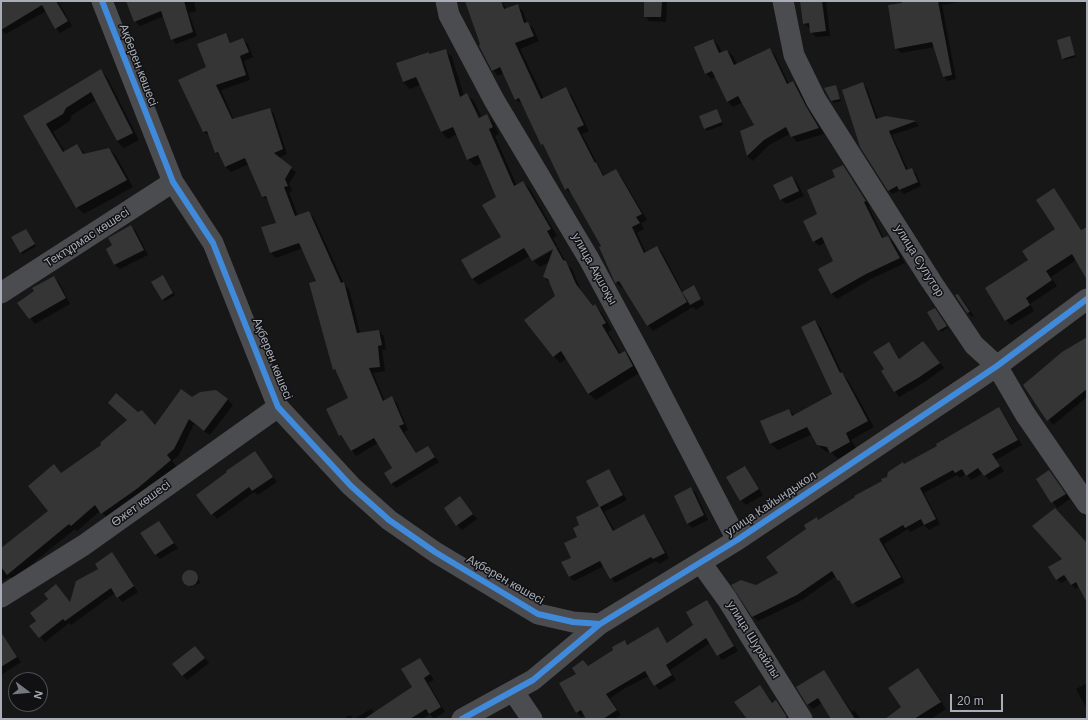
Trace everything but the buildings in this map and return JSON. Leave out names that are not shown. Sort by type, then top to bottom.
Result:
[{"type":"street","name":"Ақберен көшесі","points":[[102,1],[173,182],[213,243],[278,407],[351,486],[389,520],[434,552],[538,614],[572,622],[600,624]]},
{"type":"street","name":"улица Ақшоқы","points":[[446,1],[449,15],[494,100],[589,259],[737,540]]},
{"type":"street","name":"улица Сулутор","points":[[783,1],[794,55],[816,100],[930,281],[974,345],[997,366],[1025,414],[1087,504]]},
{"type":"street","name":"Тектұрмас көшесі","points":[[1,293],[173,182]]},
{"type":"street","name":"улица Кайындыкол","points":[[462,719],[533,680],[600,624],[737,540],[997,366],[1087,299]]},
{"type":"street","name":"Өжет көшесі","points":[[1,597],[84,545],[278,407]]},
{"type":"street","name":"улица Шурайлы","points":[[701,563],[727,599],[802,719]]},
{"type":"street","points":[[513,691],[532,719]]},
{"type":"cycle path","points":[[102,1],[173,182],[213,243],[278,407],[351,486],[389,520],[435,552],[538,614],[573,622],[600,624]]},
{"type":"cycle path","points":[[462,719],[533,680],[600,624],[737,540],[997,366],[1087,299]]}]
